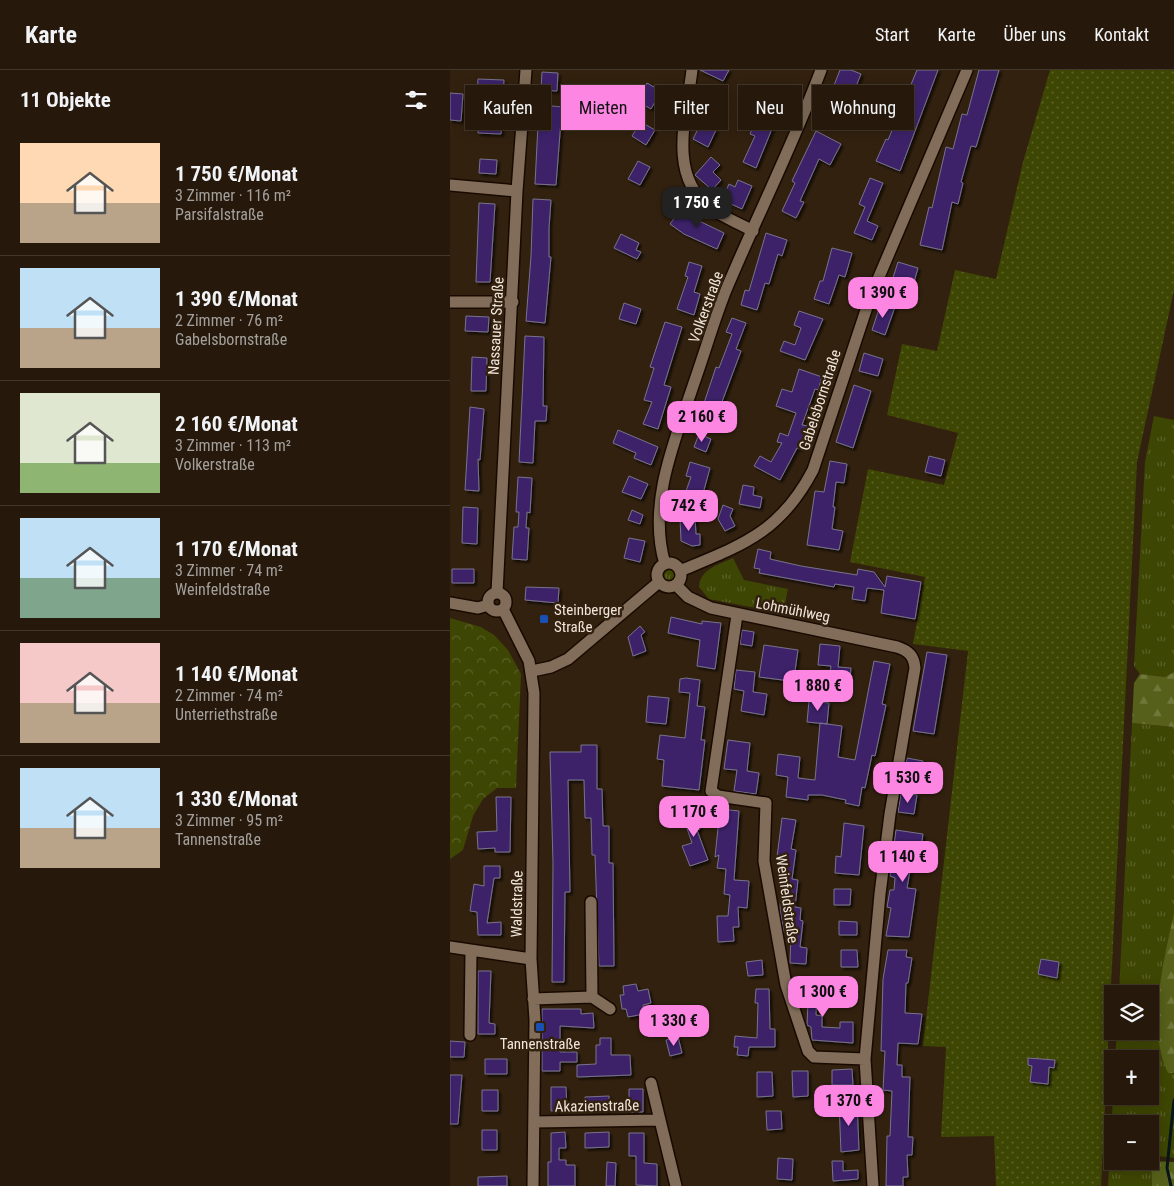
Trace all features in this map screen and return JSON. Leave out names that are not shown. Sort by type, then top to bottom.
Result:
[{"type":"street","name":"Nassauer Straße","points":[[496,588],[513,302],[517,191],[526,70]]},
{"type":"street","points":[[692,70],[684,132],[685,171],[699,196],[710,207],[752,231]]},
{"type":"street","name":"Volkerstraße","points":[[659,582],[658,571],[665,564],[661,544],[661,504],[665,473],[726,291],[821,70]]},
{"type":"street","name":"Gabelsbornstraße","points":[[680,571],[756,537],[779,518],[802,490],[813,470],[870,298],[888,252],[967,70]]},
{"type":"street","points":[[450,185],[517,191]]},
{"type":"street","points":[[450,302],[513,302]]},
{"type":"street","points":[[532,671],[551,667],[568,659],[659,582],[665,586],[676,585],[680,580],[680,571],[672,564],[665,564]]},
{"type":"street","name":"Lohmühlweg","points":[[676,585],[681,592],[699,603],[737,615],[905,650],[910,654],[916,668],[890,814],[880,894],[865,1060]]},
{"type":"street","points":[[483,606],[496,588]]},
{"type":"street","name":"Waldstraße","points":[[496,588],[505,598],[509,618],[532,671],[534,693],[533,1186]]},
{"type":"street","points":[[450,603],[483,606],[509,618]]},
{"type":"street","name":"Weinfeldstraße","points":[[737,615],[711,791],[718,796],[766,804],[764,861],[777,938],[786,985],[808,1051],[814,1057],[865,1060]]},
{"type":"street","points":[[591,902],[592,997]]},
{"type":"street","points":[[450,947],[532,959]]},
{"type":"street","points":[[470,1035],[471,951]]},
{"type":"street","points":[[533,999],[592,997],[610,1010]]},
{"type":"street","points":[[865,1060],[873,1186]]},
{"type":"street","points":[[651,1083],[676,1186]]},
{"type":"street","name":"Akazienstraße","points":[[534,1122],[660,1120]]},
{"type":"green space","points":[[1050,70],[1174,70],[1174,290],[1137,462],[1111,985],[1104,985],[1104,1040],[1108,1040],[1108,1050],[1104,1050],[1105,1105],[1101,1186],[996,1186],[994,1136],[941,1137],[946,1047],[923,1046],[968,651],[913,644],[925,577],[850,562],[868,469],[944,485],[958,433],[887,415],[902,344],[937,351],[955,270],[996,279],[1023,162]]},
{"type":"green space","points":[[1154,416],[1174,420],[1174,672],[1165,677],[1140,674],[1134,666],[1145,462]]},
{"type":"green space","points":[[733,558],[744,580],[788,589],[783,613],[709,599],[699,587],[700,581],[711,568]]},
{"type":"green space","points":[[668,570],[672,570],[676,576],[672,582],[668,582],[664,578],[664,574]]},
{"type":"green space","points":[[450,618],[481,627],[494,635],[508,650],[521,674],[516,788],[497,788],[483,799],[473,816],[463,850],[450,859]]},
{"type":"green space","points":[[1174,672],[1174,727],[1132,723],[1134,683],[1140,674],[1165,677]]},
{"type":"green space","points":[[1132,723],[1174,727],[1174,1158],[1159,1156],[1159,1115],[1112,1115],[1113,1105],[1159,1105],[1159,1050],[1116,1050],[1116,1040],[1159,1040],[1159,985],[1119,985]]},
{"type":"green space","points":[[1174,913],[1174,1073],[1168,1073],[1159,1040],[1159,994]]},
{"type":"green space","points":[[1159,1161],[1174,1162],[1174,1186],[1152,1186],[1151,1170],[1159,1170]]},
{"type":"green space","points":[[1109,1170],[1151,1170],[1152,1186],[1108,1186]]},
{"type":"building","points":[[700,70],[729,70],[723,81]]},
{"type":"building","points":[[840,70],[851,70],[861,74],[857,85],[834,85]]},
{"type":"building","points":[[917,70],[938,70],[900,171],[876,161],[892,130],[914,130],[914,85],[911,85]]},
{"type":"building","points":[[979,70],[999,70],[976,147],[971,146],[961,182],[963,183],[958,204],[952,202],[942,250],[920,245],[929,207],[932,208],[946,147],[953,149],[962,114],[967,115]]},
{"type":"building","points":[[542,72],[558,73],[557,91],[551,91],[551,85],[541,85]]},
{"type":"building","points":[[478,79],[504,80],[504,85],[478,85]]},
{"type":"building","points":[[647,83],[655,88],[655,102],[651,109],[645,106],[645,87]]},
{"type":"building","points":[[450,93],[463,94],[461,121],[450,120]]},
{"type":"building","points":[[551,106],[561,107],[556,185],[535,184],[538,130],[551,130]]},
{"type":"building","points":[[645,124],[655,130],[646,145],[632,136],[636,130],[645,130]]},
{"type":"building","points":[[478,130],[501,130],[501,134],[478,133]]},
{"type":"building","points":[[698,130],[716,130],[708,147],[693,139]]},
{"type":"building","points":[[752,130],[772,130],[756,168],[743,162],[755,136],[750,134]]},
{"type":"building","points":[[816,131],[841,144],[830,165],[819,159],[800,201],[804,202],[796,218],[782,211],[795,183],[792,181]]},
{"type":"building","points":[[711,157],[720,165],[713,172],[721,180],[712,190],[695,175]]},
{"type":"building","points":[[480,159],[497,160],[496,174],[479,173]]},
{"type":"building","points":[[638,161],[650,167],[640,185],[628,179]]},
{"type":"building","points":[[870,178],[883,183],[867,221],[878,226],[872,240],[854,233],[865,207],[859,204]]},
{"type":"building","points":[[738,180],[752,186],[742,209],[722,200],[729,184],[735,187]]},
{"type":"building","points":[[533,199],[551,200],[549,257],[551,257],[545,323],[526,321]]},
{"type":"building","points":[[479,203],[495,204],[490,282],[476,282]]},
{"type":"building","points":[[682,208],[694,216],[693,218],[724,233],[717,249],[684,234],[670,224]]},
{"type":"building","points":[[766,233],[787,240],[782,256],[778,254],[769,284],[765,283],[757,310],[741,305],[745,290],[749,291]]},
{"type":"building","points":[[621,234],[639,243],[636,250],[641,252],[637,259],[614,248]]},
{"type":"building","points":[[832,248],[852,253],[845,277],[839,275],[829,304],[814,299],[820,281],[823,281]]},
{"type":"building","points":[[689,262],[702,266],[694,292],[700,294],[694,315],[677,309],[688,277],[685,276]]},
{"type":"building","points":[[898,262],[918,268],[910,296],[889,290]]},
{"type":"building","points":[[624,303],[641,309],[636,324],[619,319]]},
{"type":"building","points":[[881,303],[895,307],[885,335],[872,330]]},
{"type":"building","points":[[799,311],[823,319],[805,360],[780,351],[784,341],[795,345],[801,328],[794,325]]},
{"type":"building","points":[[466,316],[489,317],[488,332],[465,331]]},
{"type":"building","points":[[732,318],[746,323],[736,349],[741,351],[714,423],[699,418],[716,367],[719,368],[732,334],[726,332]]},
{"type":"building","points":[[665,322],[682,327],[664,385],[671,387],[658,429],[643,424],[652,402],[644,400],[654,368],[650,367]]},
{"type":"building","points":[[525,336],[544,337],[543,406],[547,406],[546,421],[535,421],[533,463],[519,462]]},
{"type":"building","points":[[864,353],[883,359],[878,376],[859,371]]},
{"type":"building","points":[[472,357],[487,358],[486,391],[471,391]]},
{"type":"building","points":[[799,369],[822,377],[818,390],[815,389],[802,425],[808,426],[800,449],[797,448],[780,480],[754,466],[760,456],[771,462],[782,443],[777,442],[780,433],[788,436],[796,413],[776,406],[782,389],[792,392]]},
{"type":"building","points":[[854,385],[871,391],[853,448],[836,442]]},
{"type":"building","points":[[470,407],[484,409],[480,460],[478,459],[479,491],[465,490]]},
{"type":"building","points":[[618,430],[658,447],[651,465],[634,458],[636,453],[613,443]]},
{"type":"building","points":[[699,434],[711,439],[706,452],[694,447]]},
{"type":"building","points":[[929,456],[945,460],[941,476],[925,472]]},
{"type":"building","points":[[830,461],[847,464],[844,483],[836,482],[833,507],[835,507],[832,529],[843,531],[839,550],[807,545],[815,491],[824,492]]},
{"type":"building","points":[[690,462],[710,468],[698,512],[681,505],[691,477],[686,476]]},
{"type":"building","points":[[629,476],[648,484],[641,499],[622,492]]},
{"type":"building","points":[[518,477],[532,478],[530,513],[527,512],[526,528],[529,528],[527,560],[512,559],[514,527],[518,527],[519,512],[516,512]]},
{"type":"building","points":[[743,485],[754,487],[753,495],[762,497],[760,508],[739,504]]},
{"type":"building","points":[[723,505],[733,509],[730,516],[735,526],[725,531],[718,519]]},
{"type":"building","points":[[463,507],[478,508],[477,544],[462,543]]},
{"type":"building","points":[[632,510],[643,515],[640,524],[628,520]]},
{"type":"building","points":[[695,517],[696,534],[700,534],[700,545],[692,546],[681,541],[680,518]]},
{"type":"building","points":[[629,538],[645,541],[640,562],[624,558]]},
{"type":"building","points":[[758,549],[771,552],[770,559],[801,566],[857,575],[858,569],[874,572],[885,587],[887,576],[921,582],[915,619],[881,613],[884,590],[867,588],[865,601],[852,599],[854,587],[835,584],[834,587],[759,573],[760,569],[754,568]]},
{"type":"building","points":[[452,569],[474,569],[474,583],[452,583]]},
{"type":"building","points":[[526,587],[559,588],[558,603],[525,600]]},
{"type":"building","points":[[671,617],[702,624],[702,621],[721,623],[715,669],[697,666],[700,640],[668,633]]},
{"type":"building","points":[[640,626],[645,632],[641,635],[646,651],[633,656],[628,637]]},
{"type":"building","points":[[742,630],[754,632],[752,646],[740,644]]},
{"type":"building","points":[[820,644],[840,646],[838,667],[851,668],[849,689],[828,687],[831,666],[818,665]]},
{"type":"building","points":[[764,645],[798,650],[795,671],[799,672],[798,682],[759,677]]},
{"type":"building","points":[[927,652],[947,655],[934,734],[913,731]]},
{"type":"building","points":[[874,661],[890,664],[882,704],[886,705],[875,756],[872,755],[865,788],[862,787],[859,806],[845,803],[846,800],[822,795],[808,795],[808,800],[786,797],[788,777],[776,775],[778,754],[800,757],[798,778],[815,780],[820,723],[842,726],[838,757],[855,760]]},
{"type":"building","points":[[736,670],[755,672],[753,692],[767,694],[764,715],[741,711],[744,691],[734,689]]},
{"type":"building","points":[[680,679],[700,680],[697,706],[705,707],[701,740],[705,740],[699,790],[662,786],[664,760],[657,759],[660,735],[685,738],[690,693],[679,692]]},
{"type":"building","points":[[648,696],[669,698],[666,724],[646,722]]},
{"type":"building","points":[[809,701],[829,703],[827,724],[807,722]]},
{"type":"building","points":[[728,740],[750,743],[747,771],[759,773],[756,794],[734,791],[737,770],[724,769]]},
{"type":"building","points":[[581,745],[597,745],[597,789],[602,789],[603,826],[609,826],[609,863],[613,863],[614,966],[599,966],[595,855],[592,855],[591,818],[585,818],[584,780],[568,780],[570,892],[565,892],[564,982],[552,982],[553,863],[550,752],[581,752]]},
{"type":"building","points":[[907,758],[923,761],[921,778],[904,775]]},
{"type":"building","points":[[901,793],[917,795],[914,814],[898,812]]},
{"type":"building","points":[[496,797],[511,797],[510,852],[495,852],[495,848],[478,849],[477,832],[497,831]]},
{"type":"building","points":[[700,808],[704,820],[698,822],[700,829],[697,830],[708,860],[690,866],[682,846],[692,843],[682,814]]},
{"type":"building","points":[[720,809],[739,811],[734,880],[749,881],[747,908],[738,907],[739,927],[733,927],[734,941],[718,942],[717,916],[728,916],[730,895],[724,894],[726,869],[717,868],[719,855],[715,857]]},
{"type":"building","points":[[782,818],[796,820],[791,849],[796,850],[792,879],[798,880],[795,907],[801,908],[800,920],[803,921],[800,947],[807,948],[806,964],[790,963],[791,932],[784,932],[780,910],[782,866],[776,865]]},
{"type":"building","points":[[844,823],[864,826],[859,875],[835,873],[836,856],[841,857]]},
{"type":"building","points":[[896,830],[923,834],[920,855],[913,854],[907,888],[916,889],[909,937],[886,936],[891,908],[887,907],[890,890],[894,890],[895,878],[890,876]]},
{"type":"building","points":[[484,866],[500,866],[500,878],[494,878],[487,923],[501,922],[501,935],[478,935],[477,912],[470,911],[474,884],[484,886]]},
{"type":"building","points":[[834,889],[851,889],[850,905],[834,905]]},
{"type":"building","points":[[839,921],[857,922],[857,935],[839,935]]},
{"type":"building","points":[[841,950],[857,950],[858,967],[841,967]]},
{"type":"building","points":[[888,950],[907,950],[906,957],[912,958],[908,983],[906,983],[905,1013],[922,1014],[918,1044],[898,1043],[897,1065],[902,1065],[902,1077],[910,1077],[908,1137],[913,1137],[912,1155],[907,1155],[908,1177],[903,1177],[903,1186],[886,1186],[887,1136],[890,1136],[892,1091],[883,1090],[885,1051],[881,1051],[883,979]]},
{"type":"building","points":[[1041,959],[1059,962],[1057,978],[1038,974]]},
{"type":"building","points":[[762,960],[763,975],[748,976],[746,962]]},
{"type":"building","points":[[478,971],[491,971],[489,1023],[495,1024],[495,1034],[478,1034]]},
{"type":"building","points":[[800,980],[817,981],[816,1015],[822,1016],[822,1027],[840,1028],[840,1022],[853,1022],[853,1043],[812,1040],[811,1027],[807,1025],[808,1001],[800,1000]]},
{"type":"building","points":[[636,984],[638,991],[648,989],[651,1003],[643,1005],[644,1014],[628,1017],[626,1009],[622,1009],[620,995],[624,995],[623,986]]},
{"type":"building","points":[[838,987],[854,988],[854,1001],[837,1000]]},
{"type":"building","points":[[756,989],[769,989],[770,1029],[775,1029],[775,1047],[749,1047],[748,1056],[737,1055],[738,1047],[734,1047],[735,1036],[757,1038],[758,1003],[755,1003]]},
{"type":"building","points":[[542,1009],[581,1009],[581,1014],[593,1013],[594,1028],[560,1026],[560,1052],[577,1052],[577,1062],[560,1062],[560,1071],[542,1071]]},
{"type":"building","points":[[678,1037],[682,1053],[670,1056],[666,1040]]},
{"type":"building","points":[[600,1038],[611,1038],[611,1055],[630,1055],[631,1075],[577,1077],[577,1065],[596,1064],[596,1045],[600,1045]]},
{"type":"building","points":[[450,1041],[465,1042],[464,1057],[450,1057]]},
{"type":"building","points":[[1028,1058],[1055,1060],[1054,1068],[1049,1067],[1048,1084],[1030,1082],[1032,1066],[1028,1065]]},
{"type":"building","points":[[485,1059],[507,1059],[507,1074],[485,1074]]},
{"type":"building","points":[[852,1069],[853,1085],[832,1085],[832,1070]]},
{"type":"building","points":[[792,1071],[808,1071],[808,1096],[793,1097]]},
{"type":"building","points":[[757,1072],[772,1072],[773,1096],[757,1097]]},
{"type":"building","points":[[450,1075],[462,1075],[458,1124],[450,1124]]},
{"type":"building","points":[[551,1087],[566,1087],[567,1111],[551,1111]]},
{"type":"building","points":[[629,1089],[643,1089],[643,1112],[629,1112]]},
{"type":"building","points":[[482,1090],[498,1090],[498,1111],[482,1111]]},
{"type":"building","points":[[609,1096],[609,1111],[585,1111],[585,1097]]},
{"type":"building","points":[[857,1102],[859,1150],[841,1152],[839,1103]]},
{"type":"building","points":[[766,1111],[781,1111],[782,1129],[767,1130]]},
{"type":"building","points":[[482,1130],[497,1130],[497,1150],[482,1150]]},
{"type":"building","points":[[565,1132],[566,1148],[559,1148],[559,1160],[566,1160],[566,1165],[575,1165],[575,1186],[548,1186],[548,1162],[551,1162],[551,1133]]},
{"type":"building","points":[[609,1132],[609,1147],[585,1148],[585,1133]]},
{"type":"building","points":[[629,1133],[644,1133],[644,1163],[657,1164],[657,1186],[636,1185],[636,1156],[629,1156]]},
{"type":"building","points":[[778,1158],[793,1159],[792,1180],[777,1179]]},
{"type":"building","points":[[832,1161],[843,1161],[843,1171],[858,1170],[858,1179],[833,1181]]},
{"type":"building","points":[[607,1162],[616,1163],[615,1186],[606,1186]]},
{"type":"building","points":[[507,1176],[507,1186],[478,1186],[478,1177]]},
{"type":"waterway","points":[[1171,1186],[1167,1168],[1174,1100]]},
{"type":"place","name":"Steinberger Straße","points":[[544,619]]},
{"type":"place","name":"Tannenstraße","points":[[540,1027]]}]
